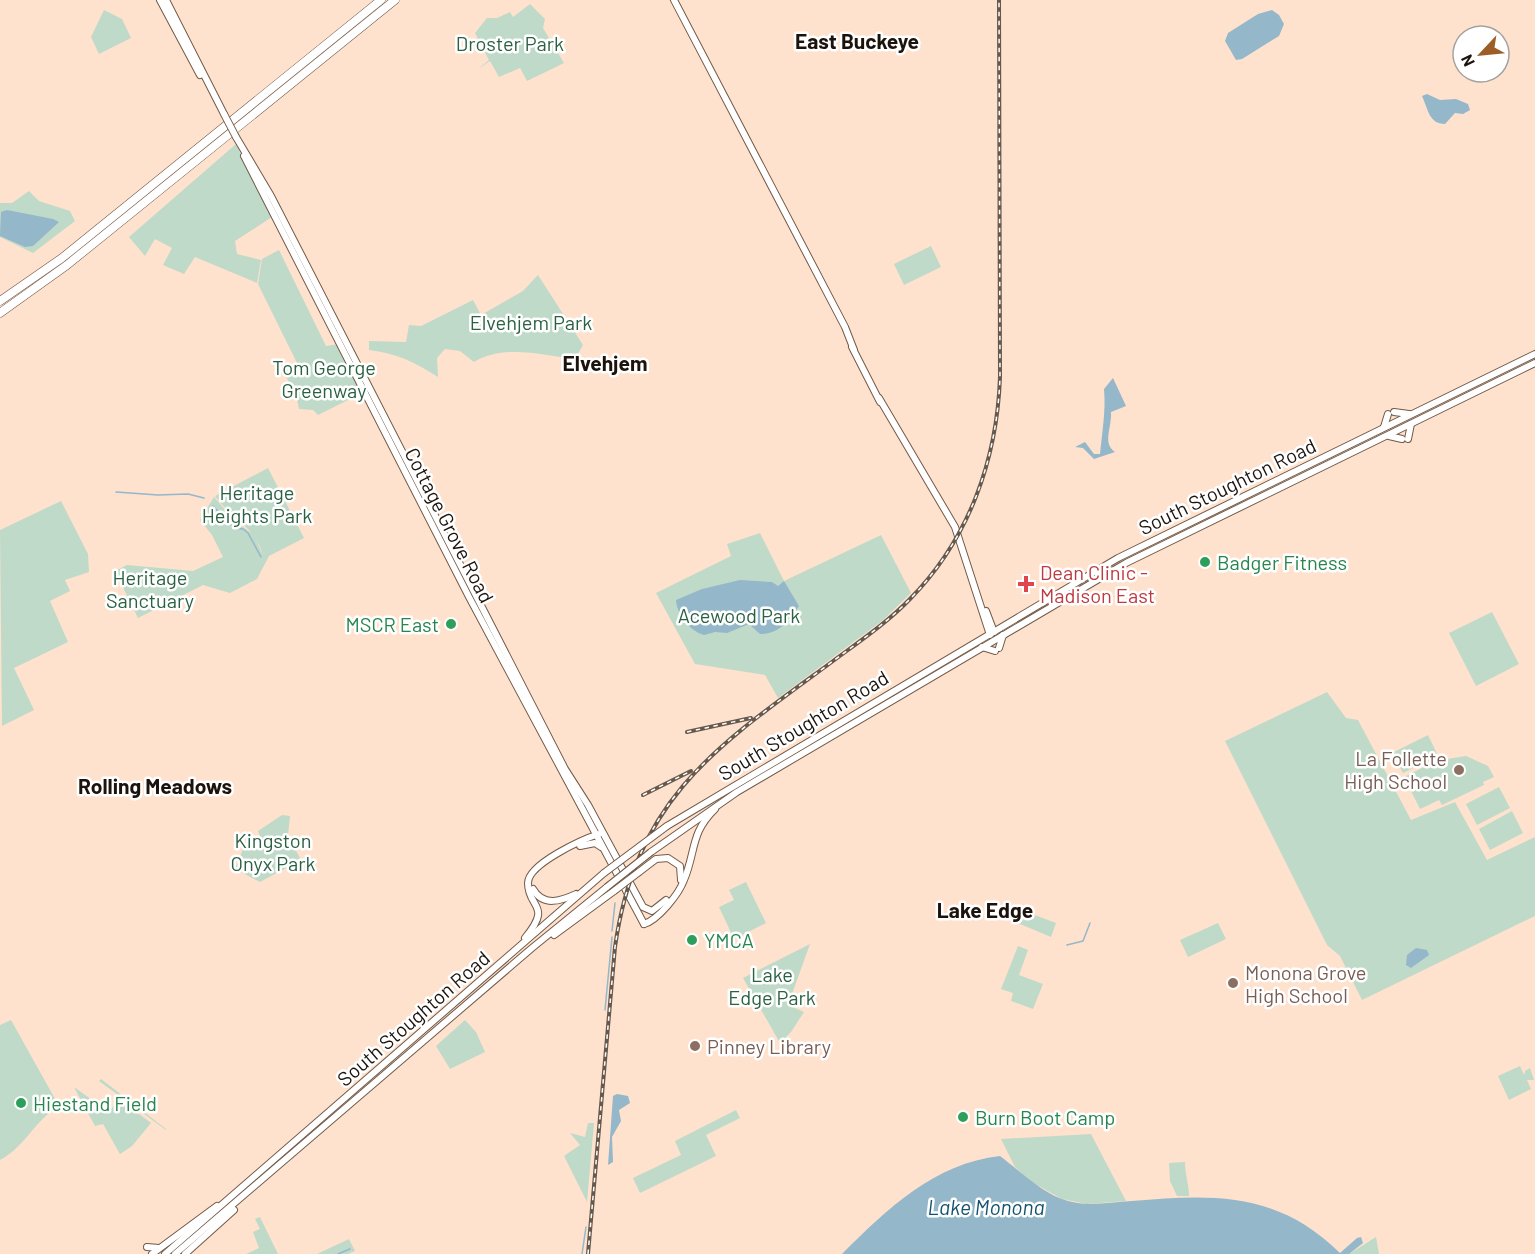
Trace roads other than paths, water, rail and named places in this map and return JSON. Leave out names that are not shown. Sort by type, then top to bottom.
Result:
[{"type":"highway","points":[[0,302],[62,258],[381,0]]},
{"type":"highway","points":[[0,313],[67,265],[395,0]]},
{"type":"main road","name":"Cottage Grove Road","points":[[160,0],[191,59],[220,106]]},
{"type":"main road","name":"Cottage Grove Road","points":[[166,0],[236,137],[250,170],[467,593],[598,835],[643,907],[652,911],[666,900]]},
{"type":"main road","points":[[676,0],[750,141],[762,171],[879,398],[955,527],[993,636]]},
{"type":"main road","name":"South Stoughton Road","points":[[173,1252],[240,1191],[607,887],[651,852],[737,792],[981,647],[1003,626],[1140,546],[1535,354]]},
{"type":"main road","name":"South Stoughton Road","points":[[173,1252],[282,1164],[326,1120],[460,998],[604,873],[667,826],[980,639],[1003,634],[1159,546],[1535,363]]},
{"type":"main road","points":[[1396,430],[1404,422],[1435,403]]},
{"type":"main road","points":[[1383,428],[1391,413],[1412,414]]},
{"type":"main road","points":[[1354,451],[1393,428],[1399,420]]},
{"type":"main road","points":[[1382,437],[1395,436],[1405,439],[1411,424]]},
{"type":"main road","points":[[938,673],[1054,595]]},
{"type":"main road","points":[[987,620],[1003,626]]},
{"type":"main road","points":[[980,639],[987,620]]},
{"type":"main road","points":[[981,647],[997,649],[1003,634]]},
{"type":"main road","points":[[644,924],[654,921],[684,881],[692,844],[703,822],[737,792]]},
{"type":"main road","name":"Cottage Grove Road","points":[[598,835],[602,848],[644,924]]},
{"type":"main road","points":[[592,884],[570,897],[552,901],[540,898],[532,888],[532,878],[536,871],[598,835]]},
{"type":"main road","points":[[460,998],[533,928],[538,911],[528,882],[534,868],[598,835]]},
{"type":"main road","points":[[580,846],[595,843],[602,848]]},
{"type":"main road","points":[[508,969],[659,858],[670,858],[678,863],[681,879],[644,924]]},
{"type":"main road","points":[[185,1254],[282,1164]]},
{"type":"main road","points":[[152,1254],[240,1191]]},
{"type":"main road","points":[[147,1247],[160,1248]]},
{"type":"main road","points":[[165,1254],[173,1252]]},
{"type":"water","points":[[1272,10],[1279,15],[1284,24],[1279,36],[1242,59],[1236,60],[1225,41],[1228,33],[1258,14]]},
{"type":"water","points":[[1427,94],[1440,100],[1456,99],[1468,104],[1470,110],[1463,114],[1455,113],[1445,124],[1440,123],[1432,119],[1428,111],[1422,96]]},
{"type":"water","points":[[7,210],[59,222],[33,246],[25,247],[0,236],[1,212]]},
{"type":"water","points":[[1113,378],[1126,406],[1111,412],[1108,440],[1115,452],[1094,459],[1083,448],[1075,447],[1085,442],[1094,454],[1100,454],[1104,389]]},
{"type":"water","points":[[740,580],[772,582],[778,586],[784,581],[799,606],[783,626],[773,632],[760,634],[749,624],[727,633],[715,632],[704,635],[689,626],[682,617],[676,600],[702,589]]},
{"type":"water","points":[[1416,948],[1427,950],[1429,955],[1411,968],[1406,965],[1407,955]]},
{"type":"water","points":[[617,1094],[628,1096],[630,1103],[619,1110],[621,1121],[612,1137],[613,1162],[608,1165],[613,1096]]},
{"type":"water","name":"Lake Monona","points":[[1000,1156],[1050,1194],[1076,1203],[1092,1204],[1189,1197],[1242,1201],[1268,1207],[1292,1218],[1316,1233],[1340,1253],[1357,1238],[1361,1237],[1363,1243],[1349,1254],[842,1254],[895,1205],[933,1178],[976,1160]]},
{"type":"waterway","points":[[116,492],[158,495],[188,494],[204,498]]},
{"type":"waterway","points":[[213,506],[234,528],[243,529],[248,533],[261,557]]},
{"type":"waterway","points":[[612,931],[615,903]]},
{"type":"waterway","points":[[1067,945],[1083,941],[1090,923]]},
{"type":"waterway","points":[[605,1010],[612,937]]},
{"type":"waterway","points":[[582,1254],[586,1227]]},
{"type":"waterway","points":[[338,1254],[350,1249]]},
{"type":"railway","points":[[588,1254],[615,947],[626,896],[641,853],[661,815],[686,782],[715,752],[748,724],[880,626],[931,576],[949,551],[964,524],[986,468],[998,408],[1000,377],[999,0]]},
{"type":"railway","points":[[687,732],[751,718]]},
{"type":"railway","points":[[643,795],[691,771]]},
{"type":"place","name":"Badger Fitness","points":[[1205,562]]},
{"type":"place","name":"Dean Clinic - Madison East","points":[[1026,584]]},
{"type":"place","name":"MSCR East","points":[[451,624]]},
{"type":"place","name":"La Follette High School","points":[[1459,770]]},
{"type":"place","name":"YMCA","points":[[692,940]]},
{"type":"place","name":"Monona Grove High School","points":[[1233,983]]},
{"type":"place","name":"Pinney Library","points":[[695,1046]]},
{"type":"place","name":"Hiestand Field","points":[[21,1103]]},
{"type":"place","name":"Burn Boot Camp","points":[[963,1117]]},
{"type":"district","name":"East Buckeye","points":[[857,40]]},
{"type":"district","name":"Elvehjem","points":[[605,362]]},
{"type":"district","name":"Rolling Meadows","points":[[155,785]]},
{"type":"district","name":"Lake Edge","points":[[985,909]]},
{"type":"park label","name":"Droster Park","points":[[510,43]]},
{"type":"park label","name":"Elvehjem Park","points":[[531,322]]},
{"type":"park label","name":"Tom George Greenway","points":[[324,378]]},
{"type":"park label","name":"Heritage Heights Park","points":[[257,504]]},
{"type":"park label","name":"Heritage Sanctuary","points":[[150,588]]},
{"type":"park label","name":"Acewood Park","points":[[739,615]]},
{"type":"park label","name":"Kingston Onyx Park","points":[[273,852]]},
{"type":"park label","name":"Lake Edge Park","points":[[772,986]]}]
